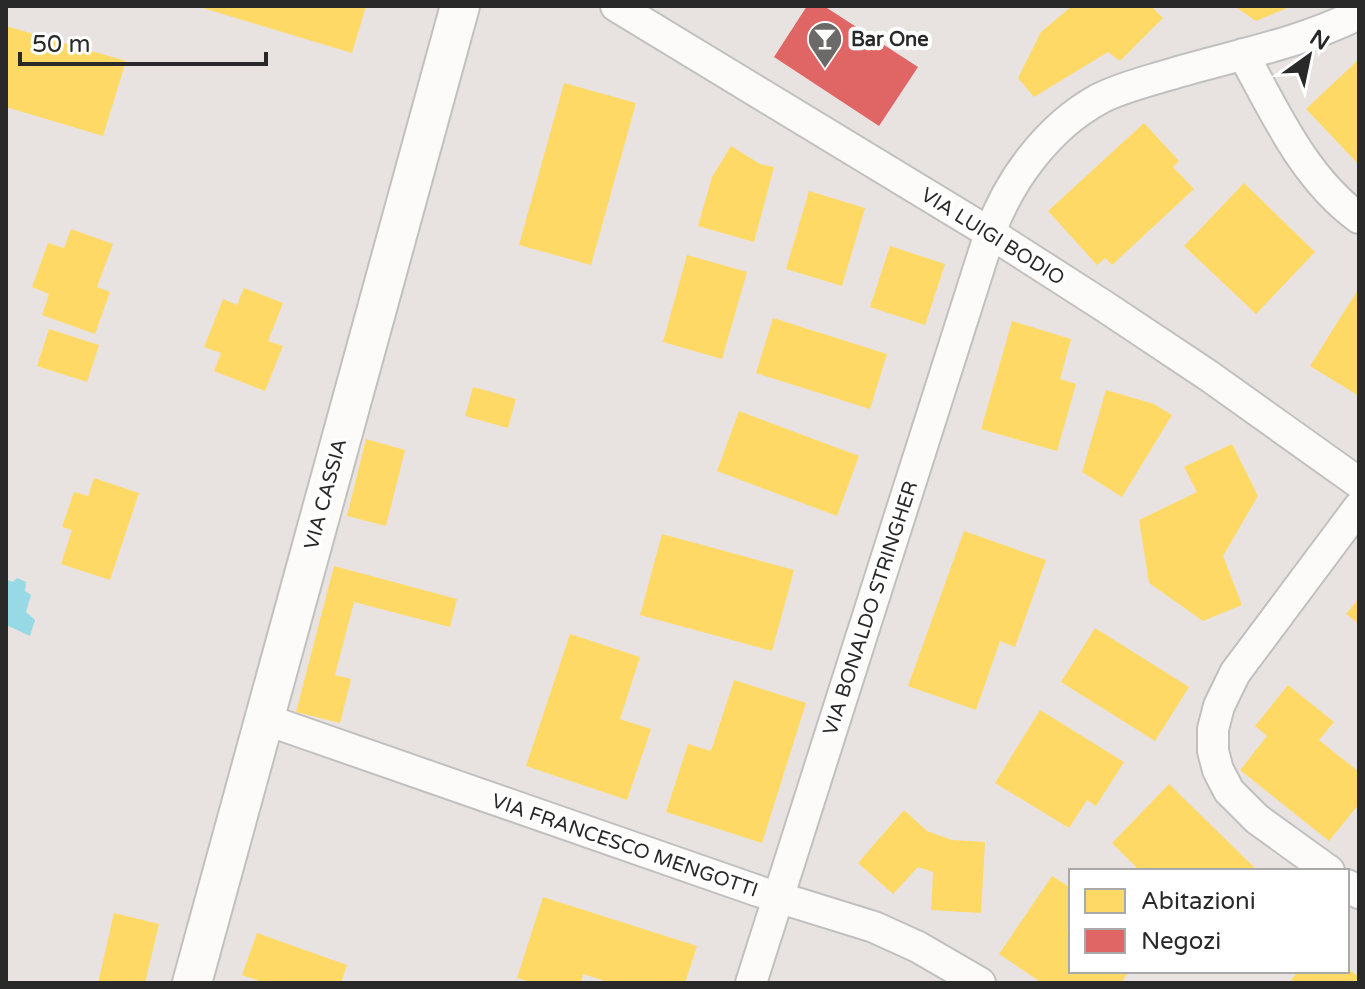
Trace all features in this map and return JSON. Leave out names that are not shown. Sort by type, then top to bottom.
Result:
[{"type":"street","name":"VIA CASSIA","points":[[192,983],[460,6]]},
{"type":"street","name":"VIA LUIGI BODIO","points":[[616,6],[990,233],[1196,367],[1359,483]]},
{"type":"street","name":"VIA BONALDO STRINGHER","points":[[751,983],[990,233],[998,211],[1024,168],[1067,122],[1099,99],[1135,85],[1339,24],[1359,14]]},
{"type":"street","points":[[1243,54],[1292,143],[1317,177],[1359,218]]},
{"type":"street","points":[[1326,869],[1257,819],[1229,791],[1218,770],[1213,751],[1213,729],[1219,706],[1235,673],[1359,507]]},
{"type":"street","name":"VIA FRANCESCO MENGOTTI","points":[[264,719],[777,897],[874,927],[899,937],[980,983]]},
{"type":"water","points":[[17,578],[26,582],[25,591],[31,595],[26,612],[35,620],[30,636],[6,625],[6,586],[8,580],[13,582]]},
{"type":"building: Abitazioni","points":[[196,6],[366,6],[352,53]]},
{"type":"building: Abitazioni","points":[[1072,6],[1151,6],[1163,18],[1120,61],[1108,52],[1034,97],[1018,78],[1041,32]]},
{"type":"building: Abitazioni","points":[[1234,6],[1292,6],[1256,21]]},
{"type":"building: Abitazioni","points":[[6,26],[126,61],[103,136],[6,107]]},
{"type":"building: Abitazioni","points":[[1359,59],[1359,165],[1306,109]]},
{"type":"building: Abitazioni","points":[[564,83],[636,103],[591,265],[519,245]]},
{"type":"building: Abitazioni","points":[[1144,123],[1179,161],[1173,167],[1194,189],[1112,265],[1105,258],[1097,265],[1048,211]]},
{"type":"building: Abitazioni","points":[[731,146],[760,164],[774,167],[754,242],[698,226],[712,177]]},
{"type":"building: Abitazioni","points":[[1244,183],[1315,252],[1256,314],[1184,246]]},
{"type":"building: Abitazioni","points":[[809,191],[865,208],[842,286],[786,269]]},
{"type":"building: Abitazioni","points":[[71,229],[113,244],[97,287],[110,292],[95,334],[42,315],[49,294],[32,287],[48,243],[64,248]]},
{"type":"building: Abitazioni","points":[[890,246],[945,264],[925,325],[870,307]]},
{"type":"building: Abitazioni","points":[[687,255],[747,272],[722,359],[663,342]]},
{"type":"building: Abitazioni","points":[[244,288],[283,303],[268,341],[283,346],[265,391],[214,371],[221,353],[204,347],[223,299],[237,305]]},
{"type":"building: Abitazioni","points":[[1359,288],[1359,396],[1310,366]]},
{"type":"building: Abitazioni","points":[[773,318],[887,354],[870,409],[756,373]]},
{"type":"building: Abitazioni","points":[[1012,321],[1071,339],[1060,379],[1076,384],[1057,451],[981,429]]},
{"type":"building: Abitazioni","points":[[49,329],[99,345],[87,382],[37,366]]},
{"type":"building: Abitazioni","points":[[473,387],[516,399],[508,428],[465,416]]},
{"type":"building: Abitazioni","points":[[1106,390],[1154,404],[1172,415],[1122,497],[1082,472]]},
{"type":"building: Abitazioni","points":[[739,411],[859,456],[837,516],[717,471]]},
{"type":"building: Abitazioni","points":[[366,439],[405,450],[386,526],[347,516]]},
{"type":"building: Abitazioni","points":[[1232,444],[1258,496],[1223,556],[1242,605],[1203,621],[1149,583],[1139,520],[1197,492],[1184,467]]},
{"type":"building: Abitazioni","points":[[94,478],[139,493],[110,580],[61,564],[72,530],[62,527],[74,492],[88,496]]},
{"type":"building: Abitazioni","points":[[964,531],[1046,560],[1015,647],[1000,641],[976,710],[908,686]]},
{"type":"building: Abitazioni","points":[[662,534],[794,570],[772,651],[640,615]]},
{"type":"building: Abitazioni","points":[[334,566],[457,599],[450,627],[354,602],[335,675],[351,679],[340,723],[296,712]]},
{"type":"building: Abitazioni","points":[[1359,598],[1359,624],[1346,614]]},
{"type":"building: Abitazioni","points":[[1095,628],[1189,687],[1155,741],[1061,682]]},
{"type":"building: Abitazioni","points":[[570,634],[640,657],[620,719],[651,729],[627,800],[526,766]]},
{"type":"building: Abitazioni","points":[[734,680],[806,703],[762,843],[666,812],[688,744],[711,751]]},
{"type":"building: Abitazioni","points":[[1288,685],[1334,722],[1319,740],[1359,772],[1359,804],[1329,841],[1240,770],[1267,736],[1255,726]]},
{"type":"building: Abitazioni","points":[[1040,710],[1124,762],[1096,806],[1087,800],[1069,828],[995,783]]},
{"type":"building: Abitazioni","points":[[1169,784],[1256,869],[1138,869],[1112,843]]},
{"type":"building: Abitazioni","points":[[904,810],[927,831],[952,840],[985,842],[981,913],[931,910],[933,872],[918,867],[893,894],[858,863]]},
{"type":"building: Abitazioni","points":[[1052,876],[1069,887],[1069,973],[1128,973],[1121,983],[1042,983],[999,954]]},
{"type":"building: Abitazioni","points":[[543,897],[697,946],[685,983],[611,983],[583,974],[581,983],[534,983],[517,978]]},
{"type":"building: Abitazioni","points":[[114,913],[159,924],[145,983],[98,983]]},
{"type":"building: Abitazioni","points":[[257,933],[347,965],[341,983],[265,983],[242,975]]},
{"type":"building: Abitazioni","points":[[1349,970],[1359,977],[1359,983],[1289,983],[1296,973],[1349,973]]},
{"type":"building: Negozi","points":[[807,6],[824,6],[918,67],[879,126],[774,57]]},
{"type":"place","name":"Bar One","points":[[825,70]]}]
